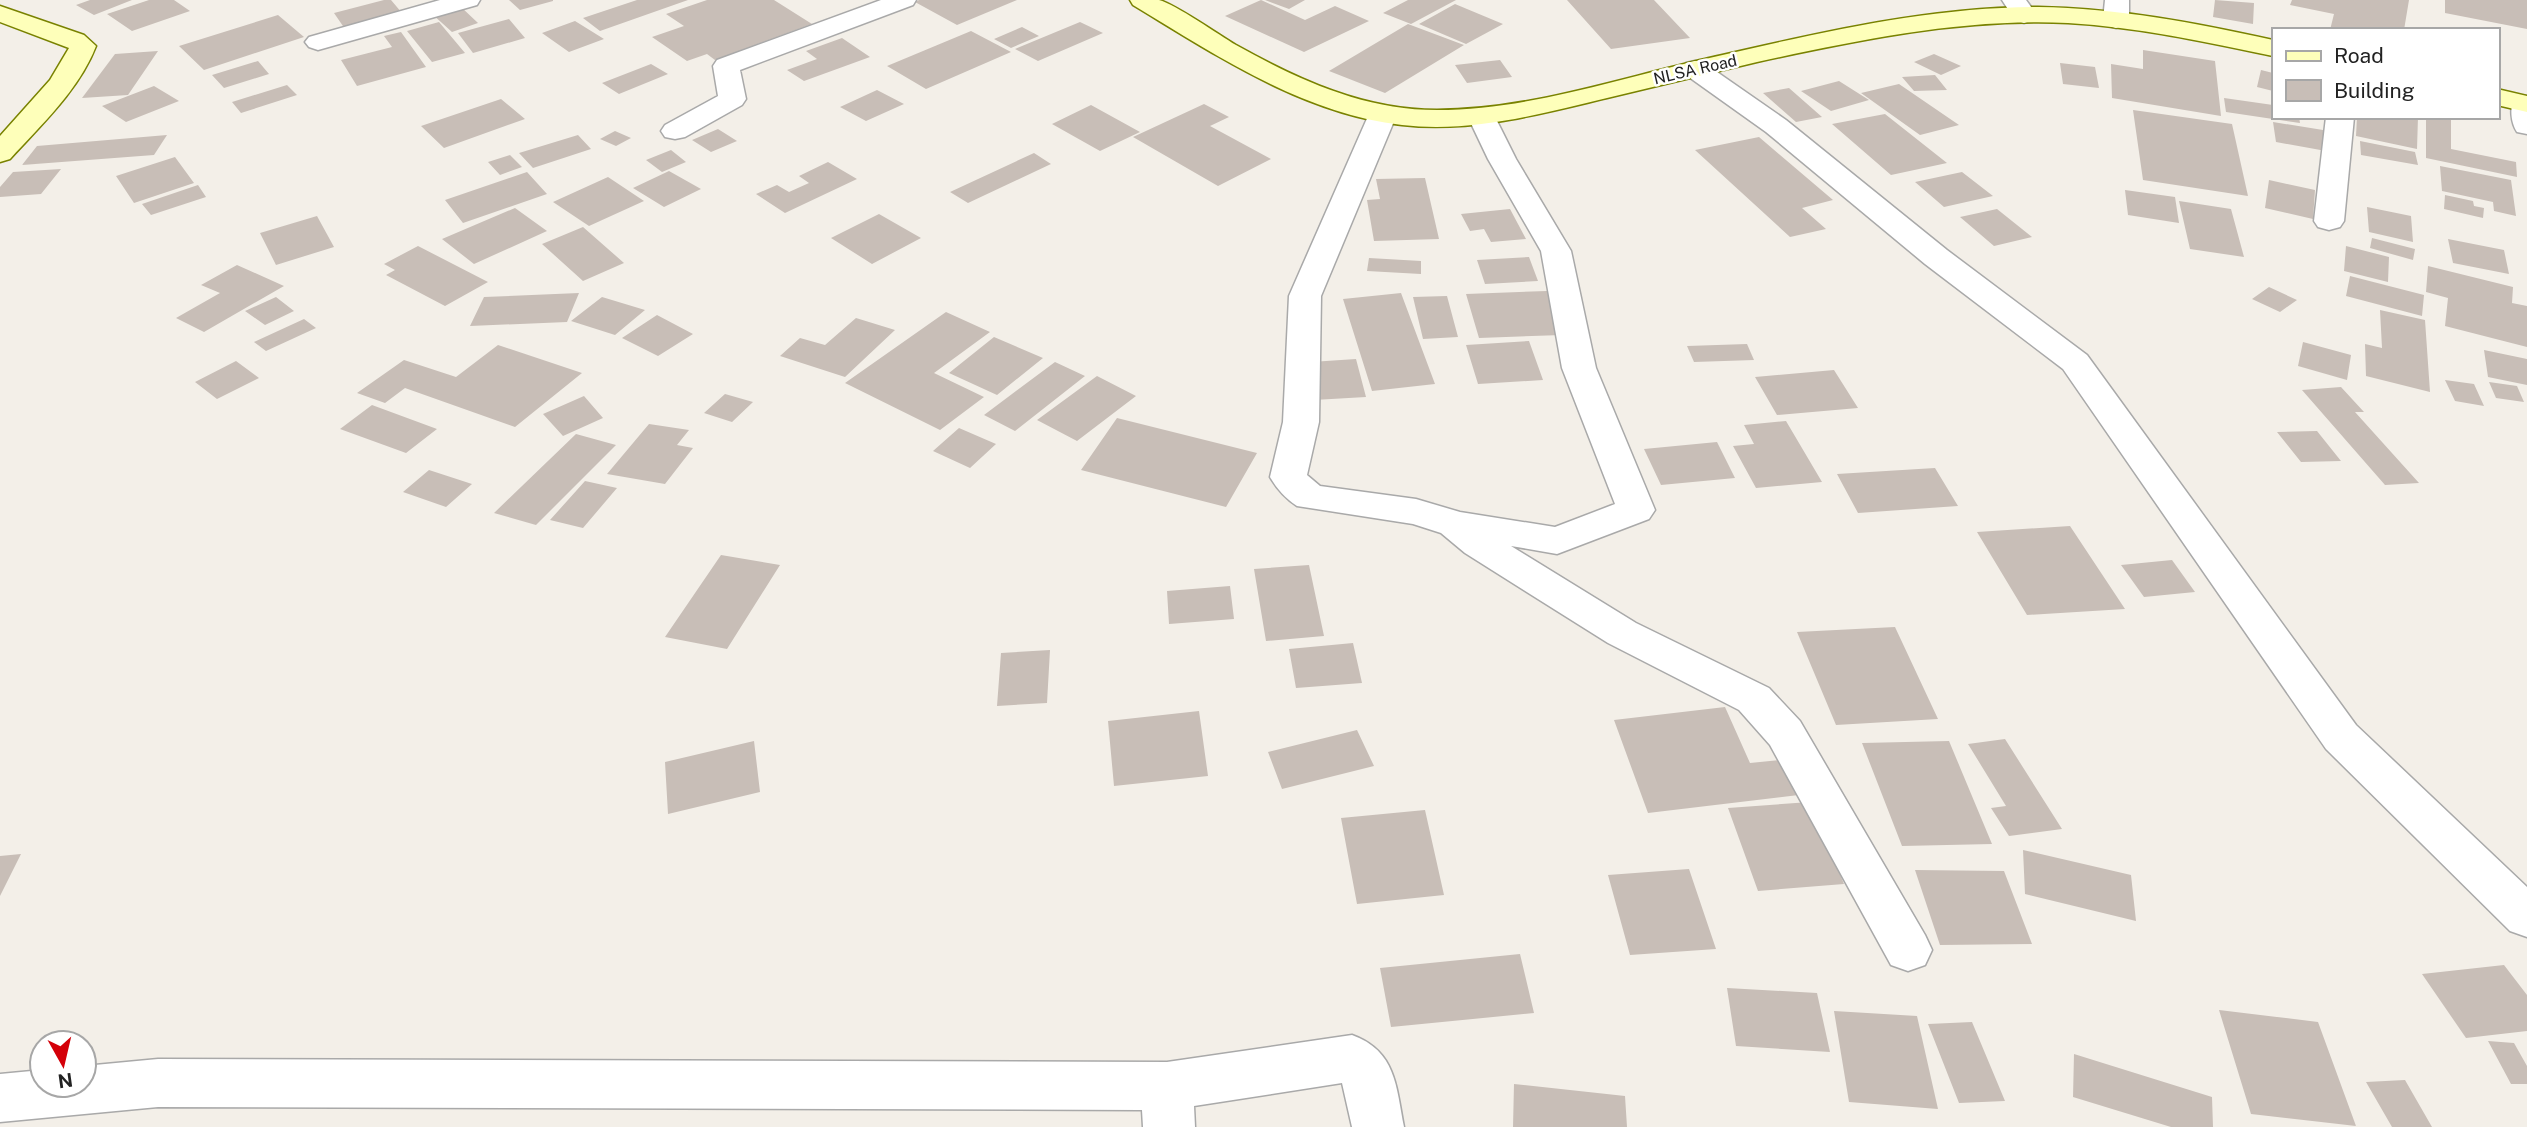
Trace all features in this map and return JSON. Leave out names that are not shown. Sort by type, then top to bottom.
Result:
[{"type":"main road","name":"NLSA Road","points":[[1142,0],[1250,63],[1327,97],[1383,114],[1432,118],[1482,117],[1533,108],[1695,69],[1898,26],[2019,7],[2116,10],[2159,25],[2272,48]]},
{"type":"main road","points":[[0,14],[75,40],[83,46],[81,55],[70,71],[0,153]]},
{"type":"main road","points":[[2499,98],[2526,111]]},
{"type":"street","points":[[318,42],[468,0]]},
{"type":"street","points":[[675,131],[732,99],[726,66],[904,0]]},
{"type":"street","points":[[1695,69],[1776,126],[1936,257],[2075,362],[2341,737],[2527,917]]},
{"type":"street","points":[[1383,114],[1305,296],[1301,422],[1287,477],[1310,497],[1416,512],[1454,524],[1557,541],[1636,510],[1580,368],[1556,251],[1482,117]]},
{"type":"street","points":[[2329,221],[2340,119]]},
{"type":"street","points":[[1454,524],[1478,544],[1622,633],[1754,699],[1785,733],[1908,950]]},
{"type":"street","points":[[0,1098],[158,1083],[1168,1107],[1352,1058],[1368,1074],[1378,1127]]},
{"type":"building","points":[[90,0],[132,0],[94,15],[76,5]]},
{"type":"building","points":[[149,0],[174,0],[190,11],[132,31],[107,14]]},
{"type":"building","points":[[391,0],[402,13],[345,29],[334,13]]},
{"type":"building","points":[[509,0],[553,0],[553,1],[520,10]]},
{"type":"building","points":[[637,0],[688,0],[600,31],[583,18]]},
{"type":"building","points":[[707,0],[774,0],[812,24],[715,60],[707,54],[687,61],[652,37],[684,26],[666,14]]},
{"type":"building","points":[[1017,0],[957,25],[915,2]]},
{"type":"building","points":[[1261,0],[1305,20],[1335,6],[1369,21],[1304,52],[1225,16]]},
{"type":"building","points":[[1265,0],[1305,0],[1289,9]]},
{"type":"building","points":[[1408,0],[1456,0],[1411,24],[1383,13]]},
{"type":"building","points":[[1567,0],[1654,0],[1690,38],[1611,49]]},
{"type":"building","points":[[2215,0],[2254,3],[2253,24],[2213,17]]},
{"type":"building","points":[[2292,0],[2409,0],[2404,28],[2330,28],[2334,14],[2290,5]]},
{"type":"building","points":[[2445,0],[2527,0],[2527,29],[2445,13]]},
{"type":"building","points":[[1455,4],[1503,24],[1466,44],[1419,24]]},
{"type":"building","points":[[460,6],[478,23],[452,32],[432,14]]},
{"type":"building","points":[[278,15],[304,37],[204,70],[179,46]]},
{"type":"building","points":[[509,19],[525,38],[473,53],[458,33]]},
{"type":"building","points":[[575,21],[604,39],[569,52],[542,33]]},
{"type":"building","points":[[439,22],[465,53],[432,62],[407,31]]},
{"type":"building","points":[[1080,22],[1103,33],[1038,61],[1015,49]]},
{"type":"building","points":[[1408,24],[1464,45],[1385,93],[1329,71]]},
{"type":"building","points":[[1022,27],[1039,36],[1011,48],[994,39]]},
{"type":"building","points":[[971,31],[1011,52],[926,89],[887,66]]},
{"type":"building","points":[[401,32],[426,67],[357,86],[341,60],[392,47],[384,36]]},
{"type":"building","points":[[842,38],[870,57],[804,81],[787,70],[817,59],[806,51]]},
{"type":"building","points":[[2143,50],[2215,61],[2221,116],[2112,98],[2111,64],[2143,69]]},
{"type":"building","points":[[158,51],[128,95],[82,98],[115,54]]},
{"type":"building","points":[[1934,54],[1961,66],[1941,75],[1914,62]]},
{"type":"building","points":[[1500,60],[1512,77],[1467,83],[1455,65]]},
{"type":"building","points":[[258,61],[269,74],[224,88],[212,75]]},
{"type":"building","points":[[2060,63],[2095,67],[2099,88],[2063,84]]},
{"type":"building","points":[[651,64],[668,74],[619,94],[602,83]]},
{"type":"building","points":[[2261,70],[2272,73],[2272,91],[2257,87]]},
{"type":"building","points":[[1935,75],[1947,90],[1914,91],[1902,77]]},
{"type":"building","points":[[1839,81],[1869,100],[1831,111],[1801,91]]},
{"type":"building","points":[[1899,84],[1959,125],[1920,135],[1861,93]]},
{"type":"building","points":[[287,85],[297,95],[241,113],[232,102]]},
{"type":"building","points":[[154,86],[179,101],[126,122],[102,106]]},
{"type":"building","points":[[1789,88],[1822,117],[1796,122],[1763,93]]},
{"type":"building","points":[[877,90],[904,104],[866,121],[840,107]]},
{"type":"building","points":[[2224,98],[2272,105],[2272,119],[2226,112]]},
{"type":"building","points":[[501,99],[525,119],[444,148],[421,126]]},
{"type":"building","points":[[1204,104],[1229,117],[1210,126],[1271,159],[1218,186],[1133,137]]},
{"type":"building","points":[[1091,105],[1140,132],[1100,151],[1052,124]]},
{"type":"building","points":[[2133,110],[2232,124],[2248,196],[2143,180]]},
{"type":"building","points":[[1885,114],[1947,163],[1891,175],[1832,124]]},
{"type":"building","points":[[2273,119],[2299,119],[2300,123]]},
{"type":"building","points":[[2357,119],[2418,119],[2417,149],[2356,136]]},
{"type":"building","points":[[2426,119],[2451,119],[2451,149],[2516,162],[2517,177],[2426,158]]},
{"type":"building","points":[[2273,122],[2323,130],[2326,151],[2276,142]]},
{"type":"building","points":[[718,129],[737,141],[711,152],[692,140]]},
{"type":"building","points":[[615,131],[631,138],[616,146],[600,139]]},
{"type":"building","points":[[167,135],[154,155],[22,165],[37,146]]},
{"type":"building","points":[[578,135],[591,149],[533,168],[519,153]]},
{"type":"building","points":[[1759,137],[1833,200],[1802,208],[1826,229],[1790,237],[1695,150]]},
{"type":"building","points":[[2360,141],[2415,152],[2418,165],[2361,155]]},
{"type":"building","points":[[671,150],[686,162],[662,172],[646,160]]},
{"type":"building","points":[[1034,153],[1051,164],[968,203],[950,192]]},
{"type":"building","points":[[510,155],[522,167],[500,175],[488,162]]},
{"type":"building","points":[[175,157],[194,183],[134,203],[116,176]]},
{"type":"building","points":[[828,162],[857,179],[785,213],[756,194],[777,185],[789,192],[809,183],[799,176]]},
{"type":"building","points":[[2440,166],[2511,180],[2516,216],[2494,211],[2493,202],[2442,191]]},
{"type":"building","points":[[61,169],[41,194],[0,197],[0,187],[13,172]]},
{"type":"building","points":[[669,171],[701,189],[664,207],[633,188]]},
{"type":"building","points":[[527,172],[547,194],[463,223],[445,200]]},
{"type":"building","points":[[1962,172],[1993,196],[1944,207],[1915,182]]},
{"type":"building","points":[[608,177],[644,201],[589,226],[553,202]]},
{"type":"building","points":[[1425,178],[1439,239],[1374,241],[1367,200],[1380,199],[1376,179]]},
{"type":"building","points":[[2269,180],[2315,190],[2313,219],[2265,208]]},
{"type":"building","points":[[198,185],[206,197],[151,215],[142,204]]},
{"type":"building","points":[[2125,190],[2175,197],[2179,223],[2128,215]]},
{"type":"building","points":[[2445,195],[2473,201],[2474,206],[2484,208],[2483,218],[2444,209]]},
{"type":"building","points":[[2179,201],[2231,209],[2244,257],[2190,249]]},
{"type":"building","points":[[2367,207],[2411,216],[2413,242],[2369,232]]},
{"type":"building","points":[[515,208],[547,231],[474,264],[442,239]]},
{"type":"building","points":[[1510,209],[1526,239],[1491,242],[1484,229],[1470,231],[1461,214]]},
{"type":"building","points":[[1997,209],[2032,237],[1994,246],[1960,217]]},
{"type":"building","points":[[879,214],[921,238],[872,264],[831,238]]},
{"type":"building","points":[[317,216],[334,247],[276,265],[260,233]]},
{"type":"building","points":[[583,227],[624,263],[583,281],[542,244]]},
{"type":"building","points":[[2372,238],[2415,249],[2413,260],[2370,248]]},
{"type":"building","points":[[2448,239],[2504,250],[2509,274],[2453,263]]},
{"type":"building","points":[[418,246],[488,282],[445,306],[386,275],[395,270],[384,264]]},
{"type":"building","points":[[2346,246],[2389,257],[2388,282],[2344,271]]},
{"type":"building","points":[[1529,257],[1538,281],[1485,284],[1477,260]]},
{"type":"building","points":[[1369,258],[1421,261],[1421,274],[1367,271]]},
{"type":"building","points":[[237,265],[284,286],[204,332],[176,318],[220,293],[201,285]]},
{"type":"building","points":[[2428,266],[2513,287],[2512,303],[2527,306],[2527,347],[2445,326],[2448,298],[2426,292]]},
{"type":"building","points":[[2350,276],[2424,295],[2422,316],[2346,296]]},
{"type":"building","points":[[2269,287],[2297,300],[2280,312],[2252,299]]},
{"type":"building","points":[[1547,291],[1562,335],[1479,338],[1466,294]]},
{"type":"building","points":[[579,293],[567,322],[470,326],[484,297]]},
{"type":"building","points":[[1401,293],[1435,384],[1372,391],[1343,299]]},
{"type":"building","points":[[1447,296],[1458,337],[1423,339],[1413,297]]},
{"type":"building","points":[[276,297],[294,311],[265,325],[245,311]]},
{"type":"building","points":[[602,297],[645,310],[615,335],[571,321]]},
{"type":"building","points":[[2380,310],[2425,320],[2430,392],[2366,376],[2365,344],[2382,348]]},
{"type":"building","points":[[946,312],[990,332],[934,373],[984,397],[940,430],[845,383]]},
{"type":"building","points":[[657,315],[693,334],[658,356],[622,338]]},
{"type":"building","points":[[856,318],[895,330],[845,377],[780,356],[800,338],[825,345]]},
{"type":"building","points":[[304,319],[316,328],[266,351],[254,342]]},
{"type":"building","points":[[994,337],[1043,358],[997,395],[949,373]]},
{"type":"building","points":[[1529,341],[1543,380],[1478,384],[1466,345]]},
{"type":"building","points":[[2303,342],[2351,355],[2347,380],[2298,366]]},
{"type":"building","points":[[1747,344],[1754,360],[1694,362],[1687,346]]},
{"type":"building","points":[[498,345],[582,373],[515,427],[405,388],[385,403],[357,393],[404,360],[456,377]]},
{"type":"building","points":[[2484,350],[2527,359],[2527,385],[2488,377]]},
{"type":"building","points":[[1356,359],[1366,397],[1314,400],[1311,362]]},
{"type":"building","points":[[236,361],[259,378],[217,399],[195,382]]},
{"type":"building","points":[[1055,362],[1085,376],[1015,431],[984,415]]},
{"type":"building","points":[[1834,370],[1858,408],[1777,415],[1755,377]]},
{"type":"building","points":[[1097,376],[1136,396],[1077,441],[1037,420]]},
{"type":"building","points":[[2445,380],[2474,384],[2484,406],[2455,401]]},
{"type":"building","points":[[2489,382],[2517,386],[2524,402],[2496,398]]},
{"type":"building","points":[[2341,387],[2364,412],[2355,412],[2419,483],[2385,485],[2302,390]]},
{"type":"building","points":[[725,394],[753,402],[732,422],[704,413]]},
{"type":"building","points":[[584,396],[603,418],[563,436],[543,414]]},
{"type":"building","points":[[372,405],[437,429],[406,453],[340,429]]},
{"type":"building","points":[[1117,418],[1257,453],[1226,507],[1081,470]]},
{"type":"building","points":[[1786,421],[1822,482],[1756,488],[1733,446],[1754,444],[1744,425]]},
{"type":"building","points":[[649,424],[689,430],[677,445],[693,448],[665,484],[607,474]]},
{"type":"building","points":[[959,428],[996,444],[970,468],[933,451]]},
{"type":"building","points":[[2317,431],[2341,461],[2301,462],[2277,432]]},
{"type":"building","points":[[576,434],[616,445],[536,525],[494,513]]},
{"type":"building","points":[[1717,442],[1735,478],[1661,485],[1644,449]]},
{"type":"building","points":[[1935,468],[1958,506],[1858,513],[1837,474]]},
{"type":"building","points":[[429,470],[472,484],[446,507],[403,492]]},
{"type":"building","points":[[585,481],[617,488],[583,528],[550,520]]},
{"type":"building","points":[[2070,526],[2125,609],[2027,615],[1977,532]]},
{"type":"building","points":[[721,555],[780,565],[727,649],[665,637]]},
{"type":"building","points":[[2172,560],[2195,592],[2144,597],[2121,565]]},
{"type":"building","points":[[1309,565],[1324,636],[1266,641],[1254,569]]},
{"type":"building","points":[[1230,586],[1234,619],[1169,624],[1167,591]]},
{"type":"building","points":[[1895,627],[1938,719],[1836,725],[1797,632]]},
{"type":"building","points":[[1353,643],[1362,683],[1296,688],[1289,649]]},
{"type":"building","points":[[1050,650],[1047,703],[997,706],[1001,653]]},
{"type":"building","points":[[1725,707],[1750,763],[1790,759],[1807,794],[1648,813],[1614,720]]},
{"type":"building","points":[[1199,711],[1208,776],[1114,786],[1108,721]]},
{"type":"building","points":[[1357,730],[1374,766],[1282,789],[1268,752]]},
{"type":"building","points":[[2005,739],[2062,829],[2009,836],[1991,808],[2006,806],[1968,744]]},
{"type":"building","points":[[754,741],[760,792],[668,814],[665,762]]},
{"type":"building","points":[[1949,741],[1992,844],[1902,846],[1862,743]]},
{"type":"building","points":[[1810,802],[1844,884],[1758,891],[1728,808]]},
{"type":"building","points":[[1425,810],[1444,895],[1357,904],[1341,818]]},
{"type":"building","points":[[2023,850],[2131,875],[2136,921],[2025,894]]},
{"type":"building","points":[[21,854],[0,896],[0,856]]},
{"type":"building","points":[[1689,869],[1716,949],[1630,955],[1608,875]]},
{"type":"building","points":[[1915,870],[2004,871],[2032,944],[1940,945]]},
{"type":"building","points":[[1520,954],[1534,1013],[1391,1027],[1380,968]]},
{"type":"building","points":[[2504,965],[2527,995],[2527,1031],[2466,1038],[2422,974]]},
{"type":"building","points":[[1727,988],[1817,993],[1830,1052],[1736,1046]]},
{"type":"building","points":[[2219,1010],[2318,1022],[2356,1126],[2251,1114]]},
{"type":"building","points":[[1834,1011],[1917,1016],[1938,1109],[1849,1102]]},
{"type":"building","points":[[1972,1022],[2005,1101],[1959,1103],[1928,1024]]},
{"type":"building","points":[[2488,1041],[2514,1043],[2527,1066],[2527,1084],[2511,1084]]},
{"type":"building","points":[[2074,1054],[2212,1097],[2213,1127],[2171,1127],[2073,1097]]},
{"type":"building","points":[[2405,1080],[2432,1127],[2392,1127],[2366,1082]]},
{"type":"building","points":[[1514,1084],[1625,1096],[1627,1127],[1513,1127]]}]
